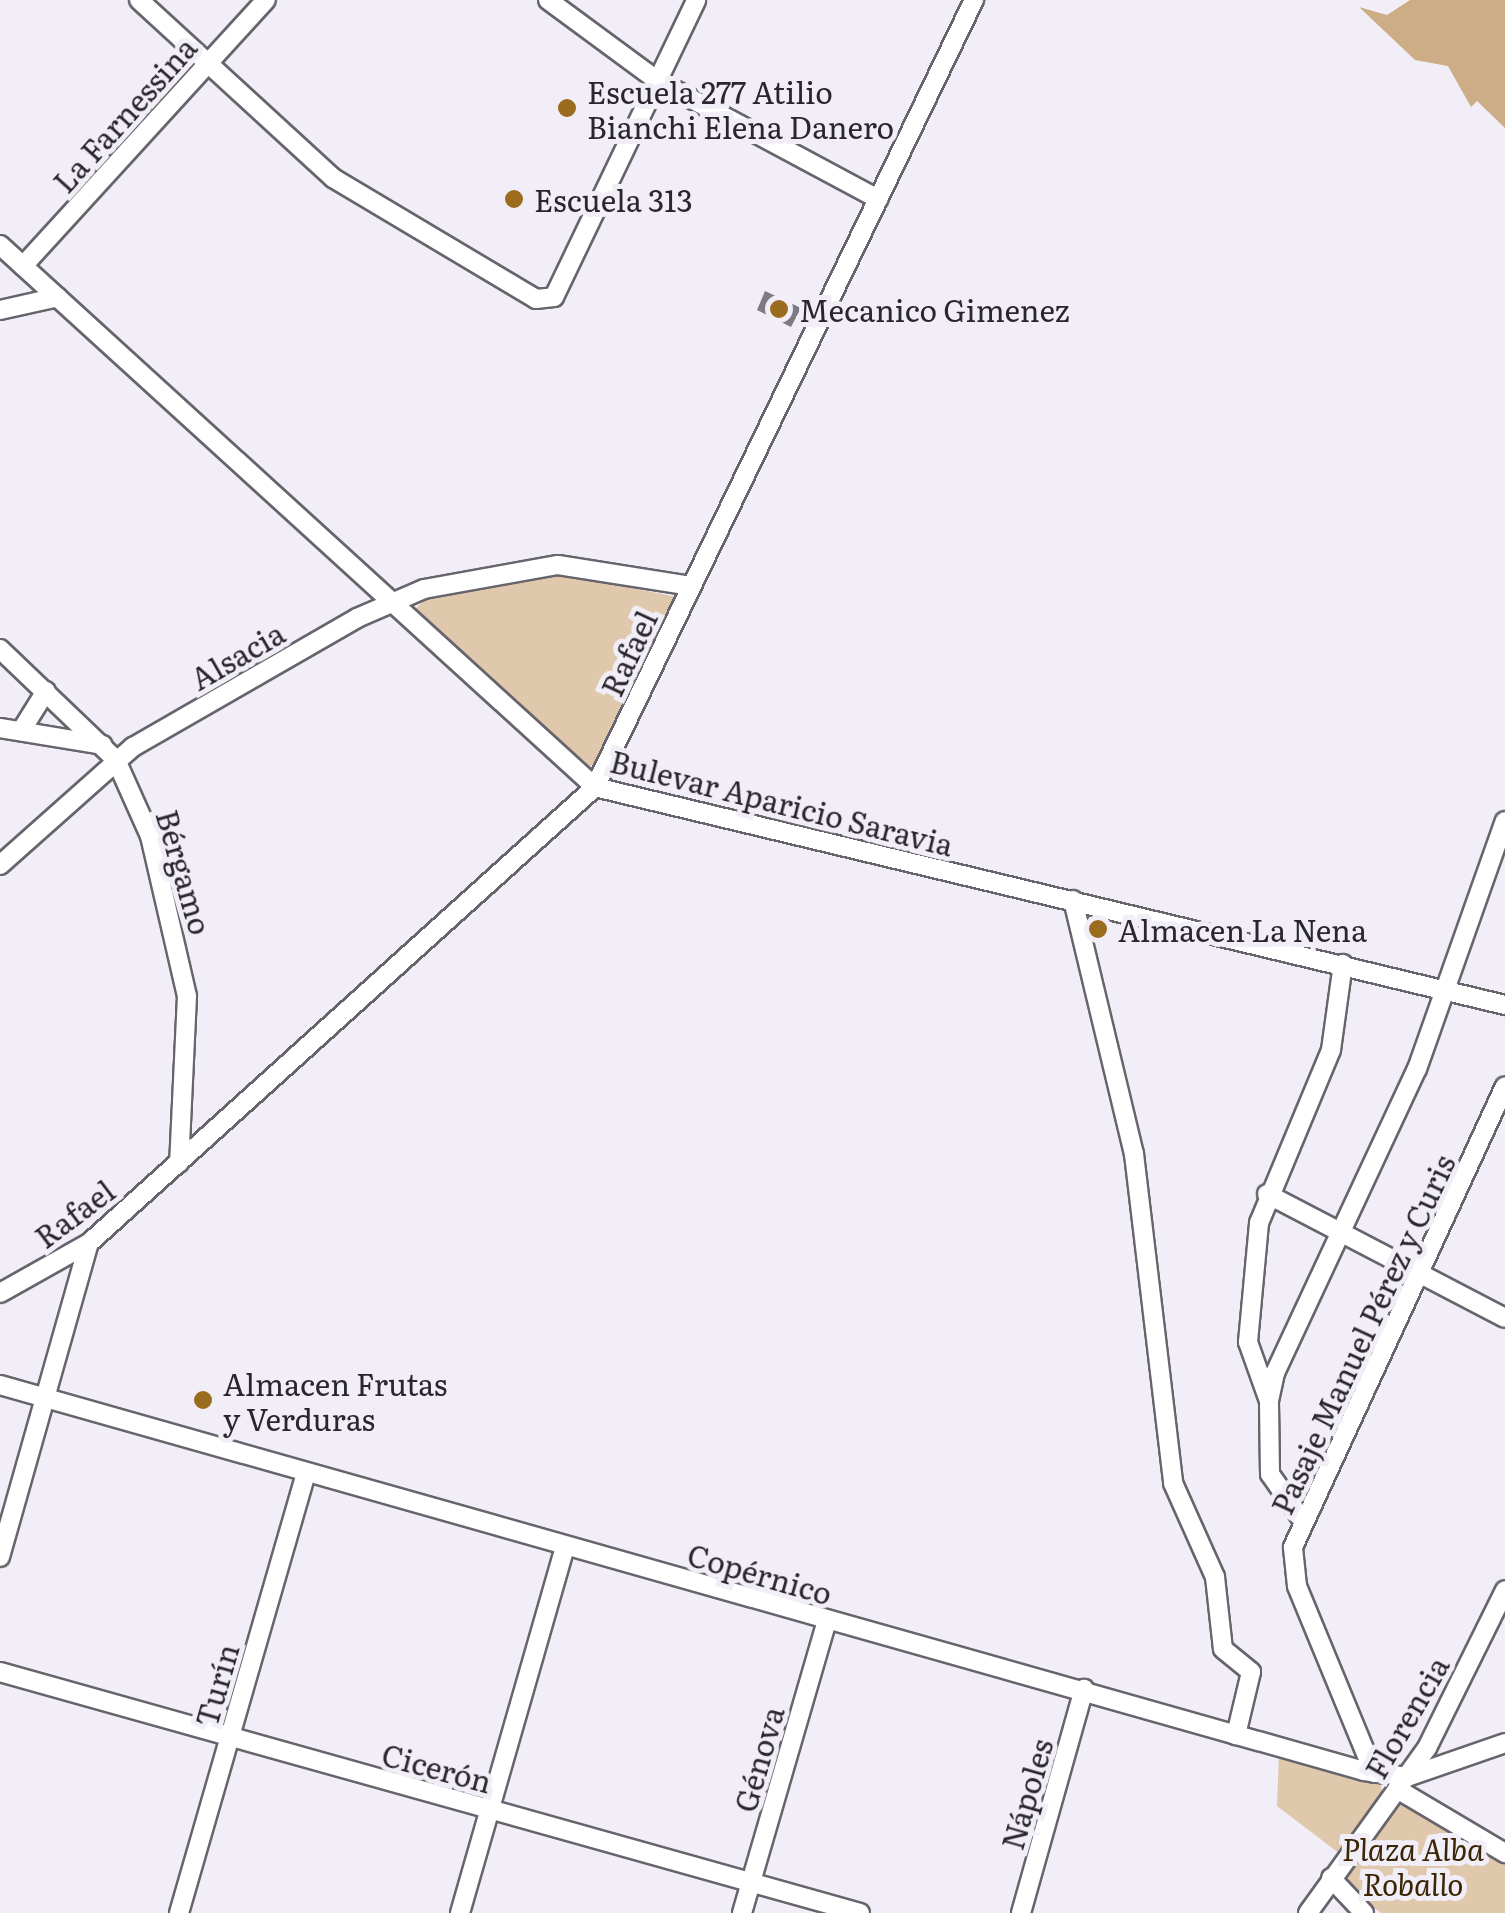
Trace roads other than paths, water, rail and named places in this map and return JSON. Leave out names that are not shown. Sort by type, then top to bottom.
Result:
[{"type":"street","points":[[138,0],[334,178],[420,236],[536,300],[554,296],[696,0]]},
{"type":"street","name":"La Farnessina","points":[[23,266],[266,0]]},
{"type":"street","points":[[548,0],[658,81],[878,199]]},
{"type":"street","name":"Rafael","points":[[0,1293],[89,1243],[595,787],[974,0]]},
{"type":"street","name":"Bulevar Aparicio Saravia","points":[[0,246],[595,787],[1505,1005]]},
{"type":"street","points":[[0,310],[58,298]]},
{"type":"street","name":"Alsacia","points":[[0,865],[116,760],[390,603],[515,567],[584,566],[690,586]]},
{"type":"street","name":"Bérgamo","points":[[0,649],[116,760],[154,848],[182,959],[190,1048],[179,1163]]},
{"type":"street","points":[[21,732],[46,691]]},
{"type":"street","points":[[0,728],[103,745]]},
{"type":"street","points":[[1269,1401],[1446,988],[1505,821]]},
{"type":"street","points":[[1073,900],[1134,1154],[1173,1484],[1215,1578],[1224,1649],[1252,1672],[1236,1734]]},
{"type":"street","points":[[1303,1521],[1270,1474],[1269,1401],[1248,1342],[1266,1194],[1330,1050],[1343,964]]},
{"type":"street","name":"Pasaje Manuel Pérez y Curis","points":[[1374,1773],[1292,1571],[1303,1521],[1422,1275],[1505,1086]]},
{"type":"street","points":[[1266,1194],[1505,1318]]},
{"type":"street","points":[[0,1557],[89,1243]]},
{"type":"street","name":"Copérnico","points":[[0,1386],[1402,1783],[1505,1743]]},
{"type":"street","name":"Turín","points":[[179,1913],[306,1473]]},
{"type":"street","points":[[460,1913],[565,1547]]},
{"type":"street","name":"Florencia","points":[[1308,1913],[1402,1783],[1505,1590]]},
{"type":"street","name":"Génova","points":[[742,1913],[827,1620]]},
{"type":"street","name":"Cicerón","points":[[0,1672],[860,1913]]},
{"type":"street","name":"Nápoles","points":[[1021,1913],[1084,1690]]},
{"type":"street","points":[[1402,1783],[1505,1852]]},
{"type":"street","points":[[1332,1878],[1364,1913]]},
{"type":"place","name":"Escuela 277 Atilio Bianchi Elena Danero","points":[[567,108]]},
{"type":"place","name":"Escuela 313","points":[[514,199]]},
{"type":"place","name":"Mecanico Gimenez","points":[[779,309]]},
{"type":"place","name":"Almacen La Nena","points":[[1098,929]]},
{"type":"place","name":"Almacen Frutas y Verduras","points":[[203,1400]]},
{"type":"park label","name":"Plaza Alba Roballo","points":[[1413,1865]]}]
